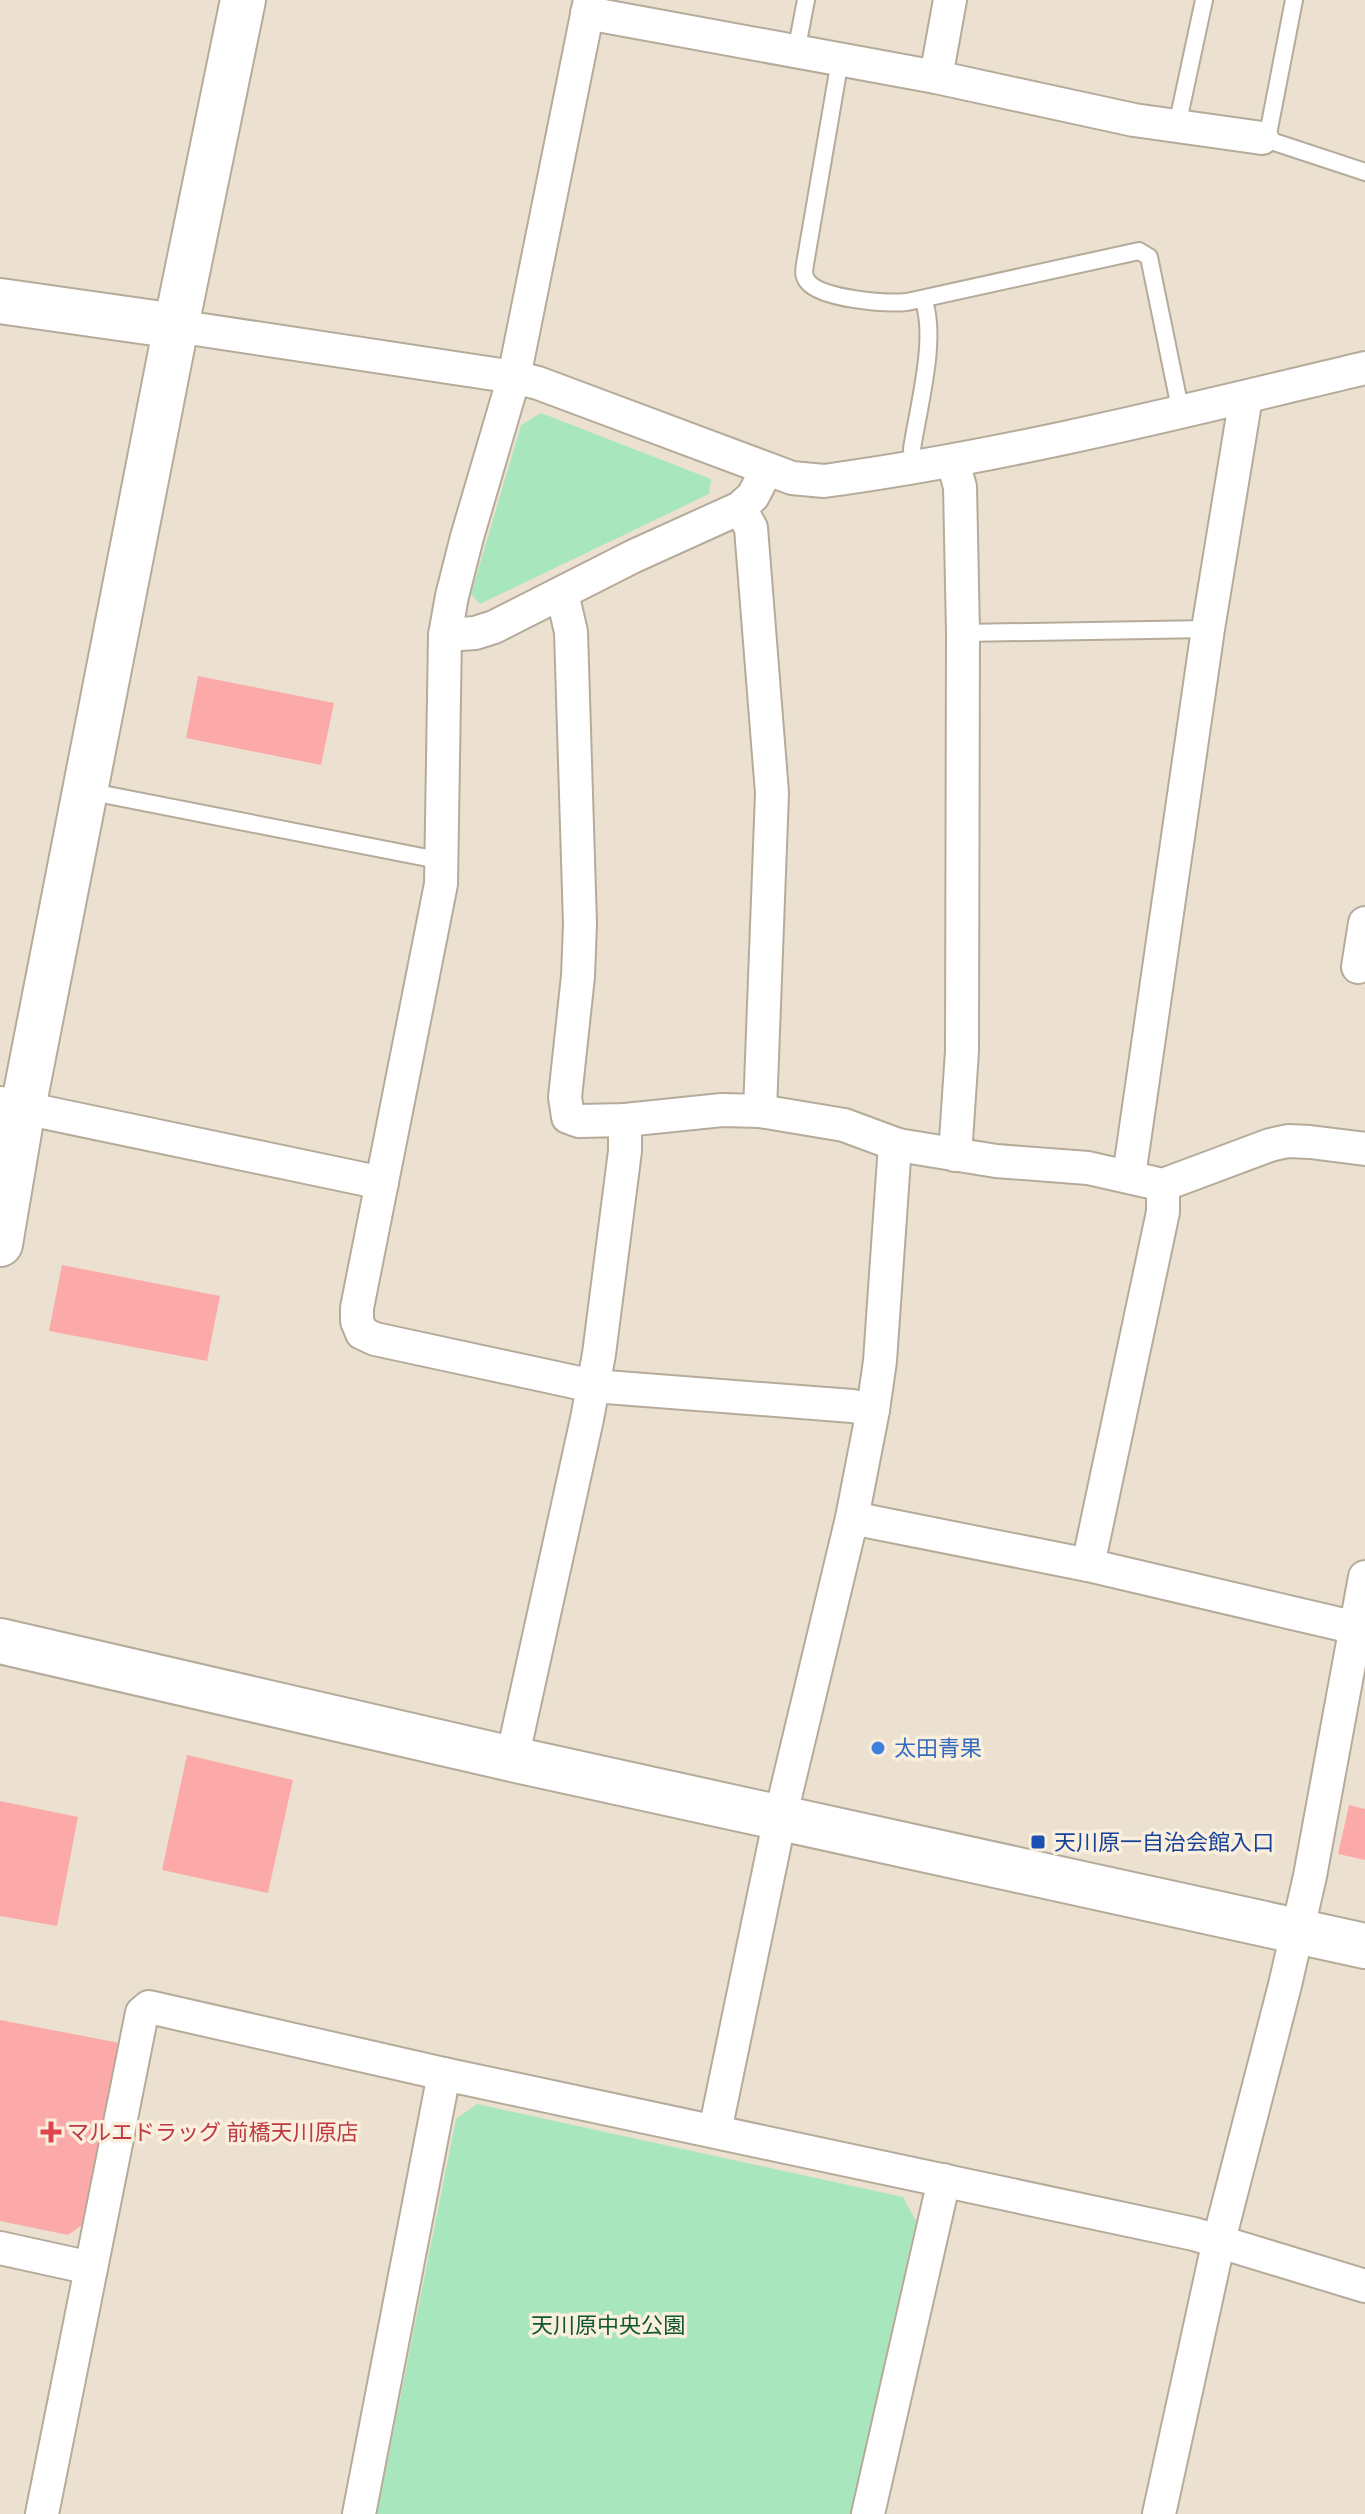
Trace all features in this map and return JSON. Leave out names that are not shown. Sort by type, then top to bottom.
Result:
[{"type":"street","points":[[0,1244],[12,1106],[85,791],[243,0]]},
{"type":"street","points":[[936,77],[950,0]]},
{"type":"street","points":[[873,1410],[593,1386],[375,1339],[362,1333],[357,1321],[357,1308],[441,884],[445,635],[455,581],[514,377],[589,7],[1134,120],[1262,138]]},
{"type":"street","points":[[0,301],[514,377],[538,383],[792,478],[824,481],[953,462],[1181,413],[1365,368]]},
{"type":"street","points":[[1129,1176],[1208,629],[1246,397]]},
{"type":"street","points":[[953,462],[960,487],[963,633],[962,1051],[955,1155]]},
{"type":"street","points":[[445,635],[475,633],[494,627],[634,556],[740,508],[753,496],[767,469]]},
{"type":"street","points":[[740,508],[751,528],[772,793],[760,1111]]},
{"type":"street","points":[[562,593],[571,632],[580,924],[565,1108],[568,1117],[579,1121],[625,1120],[722,1110],[760,1111],[844,1125],[898,1145],[955,1155],[1088,1168],[1163,1185],[1288,1141],[1365,1149]]},
{"type":"street","points":[[1358,967],[1365,923]]},
{"type":"street","points":[[12,1106],[382,1183]]},
{"type":"street","points":[[512,1759],[593,1386],[625,1151],[625,1120]]},
{"type":"street","points":[[715,2131],[780,1818],[852,1518],[873,1410],[880,1361],[894,1159],[898,1145]]},
{"type":"street","points":[[1088,1565],[1163,1212],[1163,1185]]},
{"type":"street","points":[[852,1518],[1088,1565],[1360,1628]]},
{"type":"street","points":[[1159,2514],[1219,2240],[1298,1930],[1360,1628],[1365,1577]]},
{"type":"street","points":[[0,1641],[512,1759],[1365,1946]]},
{"type":"street","points":[[42,2514],[142,2013],[149,2007],[444,2074],[1219,2240],[1365,2286]]},
{"type":"street","points":[[359,2514],[444,2074]]},
{"type":"street","points":[[868,2514],[944,2180]]},
{"type":"street","points":[[0,2248],[91,2268]]},
{"type":"lane","points":[[796,52],[806,0]]},
{"type":"lane","points":[[1177,126],[1204,0]]},
{"type":"lane","points":[[1294,0],[1269,129],[1262,138],[1365,172]]},
{"type":"lane","points":[[840,60],[803,274],[809,284],[822,292],[886,304],[923,299],[1139,251],[1149,257],[1181,413]]},
{"type":"lane","points":[[914,469],[912,449],[930,333],[923,299]]},
{"type":"lane","points":[[963,633],[1208,629]]},
{"type":"lane","points":[[85,791],[443,861]]},
{"type":"green space","points":[[541,413],[711,479],[709,494],[480,604],[471,594],[521,425]]},
{"type":"green space","name":"天川原中央公園","points":[[477,2104],[903,2197],[916,2221],[851,2514],[377,2514],[456,2119]]},
{"type":"building","points":[[198,676],[334,703],[321,765],[186,738]]},
{"type":"building","points":[[62,1265],[220,1296],[207,1361],[49,1331]]},
{"type":"building","points":[[187,1755],[293,1780],[268,1893],[162,1870]]},
{"type":"building","points":[[0,1801],[78,1817],[57,1926],[0,1916]]},
{"type":"building","points":[[1349,1805],[1365,1809],[1365,1860],[1338,1854]]},
{"type":"building","name":"マルエドラッグ 前橋天川原店","points":[[0,2020],[120,2043],[85,2223],[68,2235],[0,2221]]},
{"type":"place","name":"太田青果","points":[[878,1748]]},
{"type":"place","name":"天川原一自治会館入口","points":[[1038,1842]]},
{"type":"place","name":"マルエドラッグ 前橋天川原店","points":[[51,2132]]}]
